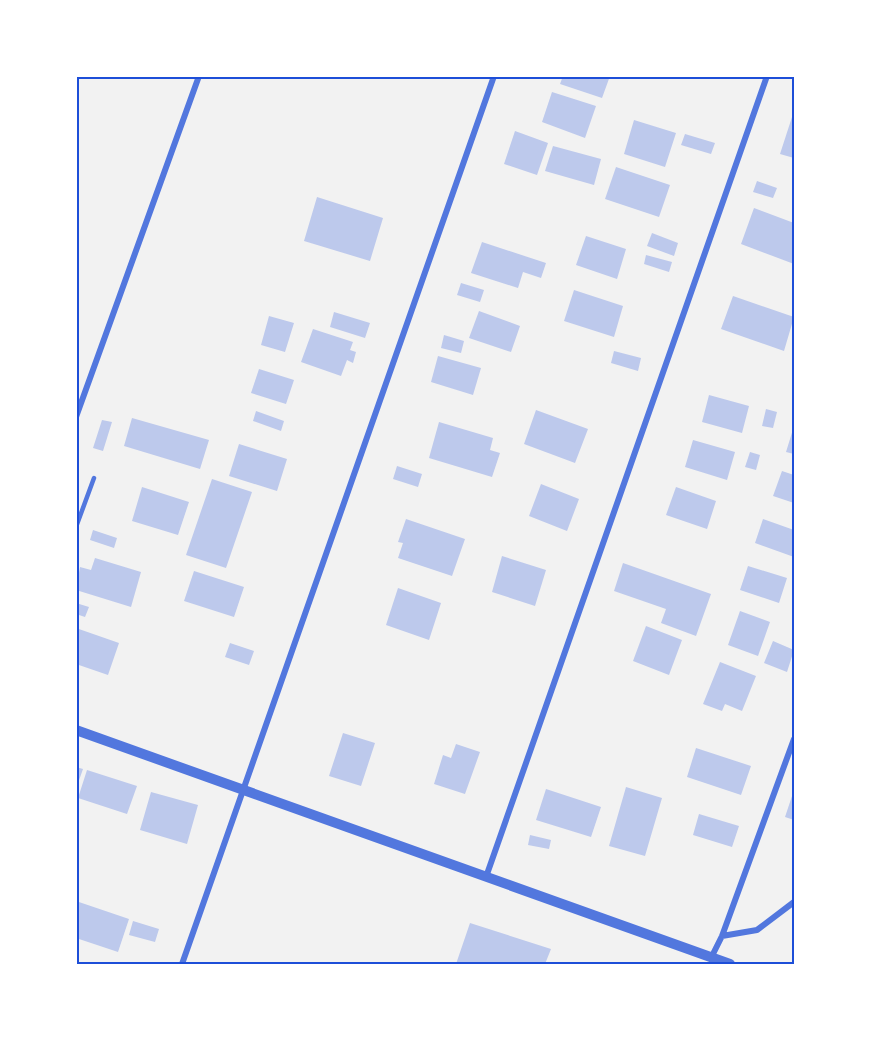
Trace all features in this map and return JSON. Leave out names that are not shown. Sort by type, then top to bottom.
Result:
[{"type":"street","points":[[76,417],[199,76]]},
{"type":"street","points":[[184,964],[494,76]]},
{"type":"street","points":[[486,877],[767,76]]},
{"type":"street","points":[[76,730],[730,964]]},
{"type":"street","points":[[711,958],[722,936],[795,739]]},
{"type":"street","points":[[722,936],[757,930],[795,902]]},
{"type":"lane","points":[[76,526],[94,478]]},
{"type":"building","points":[[563,76],[610,76],[602,98],[560,84]]},
{"type":"building","points":[[552,92],[596,106],[585,138],[542,122]]},
{"type":"building","points":[[792,117],[794,118],[794,158],[780,154]]},
{"type":"building","points":[[634,120],[676,133],[665,167],[624,154]]},
{"type":"building","points":[[515,131],[548,143],[537,175],[504,164]]},
{"type":"building","points":[[685,134],[715,143],[711,154],[681,145]]},
{"type":"building","points":[[553,146],[601,159],[594,185],[545,171]]},
{"type":"building","points":[[616,167],[670,185],[659,217],[605,199]]},
{"type":"building","points":[[757,181],[777,188],[773,198],[753,192]]},
{"type":"building","points":[[317,197],[383,218],[370,261],[304,241]]},
{"type":"building","points":[[754,208],[794,223],[794,264],[741,244]]},
{"type":"building","points":[[652,233],[678,243],[674,256],[647,246]]},
{"type":"building","points":[[586,236],[626,249],[617,279],[576,265]]},
{"type":"building","points":[[482,242],[546,263],[541,278],[523,272],[518,288],[471,273]]},
{"type":"building","points":[[646,255],[672,262],[669,272],[644,264]]},
{"type":"building","points":[[461,283],[484,290],[480,302],[457,295]]},
{"type":"building","points":[[574,290],[623,306],[614,337],[564,321]]},
{"type":"building","points":[[733,296],[794,317],[784,351],[721,329]]},
{"type":"building","points":[[479,311],[520,326],[511,352],[469,338]]},
{"type":"building","points":[[334,312],[370,323],[365,338],[330,327]]},
{"type":"building","points":[[269,316],[294,323],[285,352],[261,345]]},
{"type":"building","points":[[313,329],[353,342],[350,350],[356,352],[353,363],[347,360],[341,376],[301,362]]},
{"type":"building","points":[[444,335],[464,341],[461,353],[441,348]]},
{"type":"building","points":[[614,351],[641,358],[638,371],[611,363]]},
{"type":"building","points":[[438,356],[481,368],[473,395],[431,382]]},
{"type":"building","points":[[259,369],[294,380],[286,404],[251,393]]},
{"type":"building","points":[[709,395],[749,406],[742,433],[702,422]]},
{"type":"building","points":[[766,409],[777,412],[773,428],[762,426]]},
{"type":"building","points":[[536,410],[588,429],[575,463],[524,444]]},
{"type":"building","points":[[256,411],[284,421],[281,431],[253,421]]},
{"type":"building","points":[[132,418],[209,440],[200,469],[124,446]]},
{"type":"building","points":[[102,420],[112,422],[103,451],[93,448]]},
{"type":"building","points":[[439,422],[493,438],[490,450],[500,453],[492,477],[429,458]]},
{"type":"building","points":[[794,426],[794,454],[786,452]]},
{"type":"building","points":[[693,440],[735,452],[727,480],[685,467]]},
{"type":"building","points":[[239,444],[287,459],[277,491],[229,476]]},
{"type":"building","points":[[750,452],[760,455],[756,470],[745,467]]},
{"type":"building","points":[[397,466],[422,474],[418,487],[393,479]]},
{"type":"building","points":[[782,471],[794,475],[794,503],[773,496]]},
{"type":"building","points":[[212,479],[252,492],[226,568],[186,555]]},
{"type":"building","points":[[541,484],[579,499],[567,531],[529,516]]},
{"type":"building","points":[[142,487],[189,502],[178,535],[132,521]]},
{"type":"building","points":[[676,487],[716,501],[707,529],[666,515]]},
{"type":"building","points":[[406,519],[465,539],[452,576],[398,558],[403,543],[398,542]]},
{"type":"building","points":[[763,519],[794,530],[794,557],[755,543]]},
{"type":"building","points":[[93,530],[117,538],[114,548],[90,540]]},
{"type":"building","points":[[502,556],[546,570],[535,606],[492,592]]},
{"type":"building","points":[[95,558],[141,572],[131,607],[76,590],[80,567],[91,570]]},
{"type":"building","points":[[623,563],[711,594],[696,636],[661,623],[666,609],[614,591]]},
{"type":"building","points":[[748,566],[787,578],[779,603],[740,590]]},
{"type":"building","points":[[194,571],[244,587],[234,617],[184,601]]},
{"type":"building","points":[[398,588],[441,603],[429,640],[386,625]]},
{"type":"building","points":[[76,603],[89,607],[85,617],[76,614]]},
{"type":"building","points":[[740,611],[770,622],[758,656],[728,645]]},
{"type":"building","points":[[646,626],[682,640],[669,675],[633,661]]},
{"type":"building","points":[[76,628],[119,643],[108,675],[76,664]]},
{"type":"building","points":[[773,641],[794,650],[787,672],[764,663]]},
{"type":"building","points":[[230,643],[254,651],[249,665],[225,657]]},
{"type":"building","points":[[720,662],[756,676],[742,711],[725,704],[722,711],[703,704]]},
{"type":"building","points":[[343,733],[375,743],[361,786],[329,776]]},
{"type":"building","points":[[456,744],[480,752],[465,794],[434,784],[443,755],[451,758]]},
{"type":"building","points":[[696,748],[751,766],[741,795],[687,777]]},
{"type":"building","points":[[76,767],[83,769],[77,786],[76,786]]},
{"type":"building","points":[[87,770],[137,786],[127,814],[78,798]]},
{"type":"building","points":[[626,787],[662,798],[645,856],[609,846]]},
{"type":"building","points":[[546,789],[601,807],[591,837],[536,820]]},
{"type":"building","points":[[794,790],[794,820],[785,817]]},
{"type":"building","points":[[151,792],[198,805],[187,844],[140,830]]},
{"type":"building","points":[[699,814],[739,826],[732,847],[693,835]]},
{"type":"building","points":[[530,835],[551,840],[549,849],[528,845]]},
{"type":"building","points":[[76,901],[129,919],[118,952],[76,938]]},
{"type":"building","points":[[133,921],[159,929],[155,942],[129,935]]},
{"type":"building","points":[[470,923],[551,949],[545,964],[456,964]]}]
